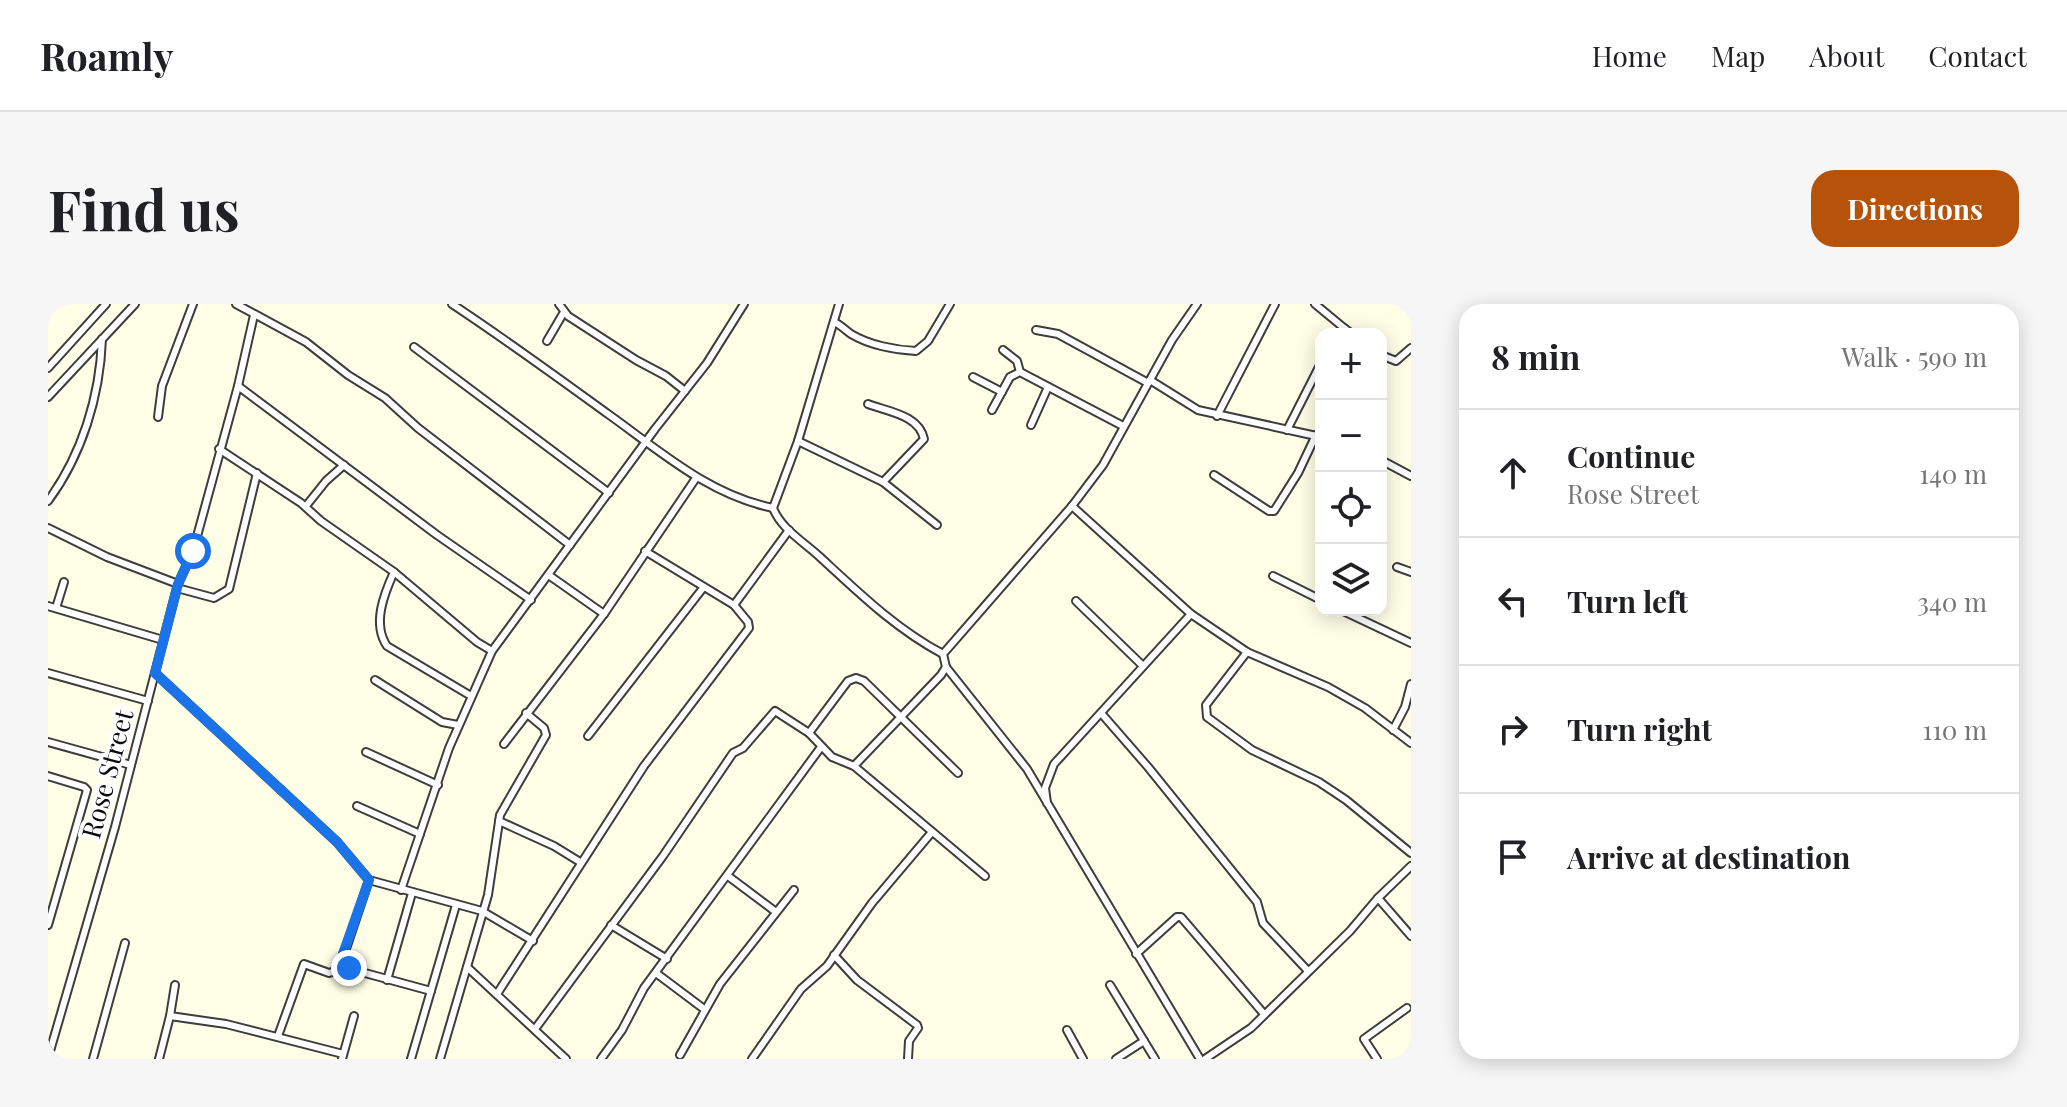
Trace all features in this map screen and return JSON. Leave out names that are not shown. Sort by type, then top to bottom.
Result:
[{"type":"street","points":[[48,368],[106,304]]},
{"type":"street","points":[[48,397],[135,304]]},
{"type":"street","points":[[158,417],[162,386],[193,304]]},
{"type":"street","points":[[236,304],[306,342],[348,375],[385,398],[418,428],[570,545]]},
{"type":"street","points":[[452,304],[696,478],[736,497],[773,508]]},
{"type":"street","points":[[559,304],[564,312],[685,391]]},
{"type":"street","points":[[401,890],[458,725],[492,651],[728,333],[744,304]]},
{"type":"street","points":[[839,304],[798,441],[773,508],[777,518],[850,587],[916,639],[943,654],[946,667],[1027,769],[1202,1059],[1251,1028],[1411,866]]},
{"type":"street","points":[[834,322],[867,340],[897,350],[916,351],[928,341],[950,304]]},
{"type":"street","points":[[943,654],[1072,506],[1103,465],[1172,340],[1197,304]]},
{"type":"street","points":[[1217,416],[1275,304]]},
{"type":"street","points":[[1315,304],[1339,328]]},
{"type":"street","points":[[547,341],[564,312]]},
{"type":"street","name":"Rose Street","points":[[48,1058],[131,765],[177,586],[193,551],[254,315]]},
{"type":"street","points":[[1036,330],[1058,334],[1198,410],[1315,435]]},
{"type":"street","points":[[48,501],[68,468],[88,421],[100,379],[102,339]]},
{"type":"street","points":[[414,347],[609,493]]},
{"type":"street","points":[[1387,357],[1396,361],[1411,348]]},
{"type":"street","points":[[1003,350],[1017,361],[1020,372],[1123,426]]},
{"type":"street","points":[[992,410],[1010,377],[1020,372]]},
{"type":"street","points":[[1287,430],[1315,375]]},
{"type":"street","points":[[973,377],[1002,392]]},
{"type":"street","points":[[238,386],[437,535],[531,600]]},
{"type":"street","points":[[1031,425],[1048,387]]},
{"type":"street","points":[[868,404],[915,421],[924,439],[883,482]]},
{"type":"street","points":[[798,441],[866,471],[937,525]]},
{"type":"street","points":[[1214,475],[1274,511],[1315,443]]},
{"type":"street","points":[[219,449],[306,506],[321,521],[394,572],[477,642],[492,651]]},
{"type":"street","points":[[1387,463],[1411,476]]},
{"type":"street","points":[[306,506],[316,491],[344,465]]},
{"type":"street","points":[[48,528],[107,557],[214,598],[229,589],[257,473]]},
{"type":"street","points":[[504,744],[604,614],[696,478]]},
{"type":"street","points":[[1072,506],[1191,614],[1247,652],[1328,687],[1365,708],[1411,743]]},
{"type":"street","points":[[734,605],[789,530]]},
{"type":"street","points":[[497,994],[644,766],[749,628],[748,622],[734,605],[645,551]]},
{"type":"street","points":[[1397,567],[1411,572]]},
{"type":"street","points":[[394,572],[381,608],[383,640],[387,646],[471,696]]},
{"type":"street","points":[[550,576],[604,614]]},
{"type":"street","points":[[1273,576],[1315,597]]},
{"type":"street","points":[[64,582],[52,607],[163,640]]},
{"type":"street","points":[[588,736],[703,588]]},
{"type":"street","points":[[1076,601],[1143,666]]},
{"type":"street","points":[[1047,805],[1045,788],[1054,764],[1191,614]]},
{"type":"street","points":[[1354,616],[1411,643]]},
{"type":"street","points":[[1247,652],[1206,705],[1207,717],[1252,750],[1295,769],[1337,794],[1411,853]]},
{"type":"street","points":[[854,766],[903,717],[946,667]]},
{"type":"street","points":[[48,673],[148,701]]},
{"type":"street","points":[[155,673],[337,842],[369,880],[482,911],[533,941]]},
{"type":"street","points":[[809,733],[848,681],[856,678],[864,681],[903,717],[958,773]]},
{"type":"street","points":[[375,680],[442,722],[458,725]]},
{"type":"street","points":[[1393,730],[1405,707],[1411,684]]},
{"type":"street","points":[[535,1029],[663,856],[733,753],[748,743],[775,711],[809,733],[839,761],[854,766],[985,876]]},
{"type":"street","points":[[440,1059],[491,882],[499,821],[546,735],[544,728],[526,713]]},
{"type":"street","points":[[1101,713],[1257,902],[1263,923],[1308,971]]},
{"type":"street","points":[[48,742],[131,765]]},
{"type":"street","points":[[601,1059],[622,1030],[644,988],[821,747]]},
{"type":"street","points":[[366,752],[438,785]]},
{"type":"street","points":[[48,776],[87,790],[48,924]]},
{"type":"street","points":[[357,806],[420,834]]},
{"type":"street","points":[[499,821],[554,846],[580,862]]},
{"type":"street","points":[[752,1059],[801,989],[823,970],[872,903],[932,832]]},
{"type":"street","points":[[728,876],[776,912]]},
{"type":"street","points":[[278,1036],[304,964],[329,973],[335,971],[369,880]]},
{"type":"street","points":[[680,1055],[720,984],[794,890]]},
{"type":"street","points":[[387,980],[412,893]]},
{"type":"street","points":[[1378,898],[1411,936]]},
{"type":"street","points":[[411,1059],[456,905]]},
{"type":"street","points":[[1136,954],[1177,917],[1181,917],[1264,1014]]},
{"type":"street","points":[[611,925],[667,959]]},
{"type":"street","points":[[93,1059],[125,943]]},
{"type":"street","points":[[343,954],[349,968],[431,991]]},
{"type":"street","points":[[834,955],[857,980],[915,1022],[918,1028],[909,1041],[908,1059]]},
{"type":"street","points":[[467,967],[566,1059]]},
{"type":"street","points":[[656,973],[704,1009]]},
{"type":"street","points":[[159,1059],[175,985]]},
{"type":"street","points":[[1110,985],[1155,1059]]},
{"type":"street","points":[[1377,1059],[1364,1039],[1407,1008]]},
{"type":"street","points":[[170,1016],[278,1036],[342,1056],[354,1016]]},
{"type":"street","points":[[1067,1030],[1083,1059]]},
{"type":"street","points":[[1116,1059],[1144,1041]]},
{"type":"street","points":[[1405,1059],[1411,1054]]},
{"type":"route","points":[[193,551],[178,584],[155,673],[337,842],[369,880],[343,954],[349,968]]}]
